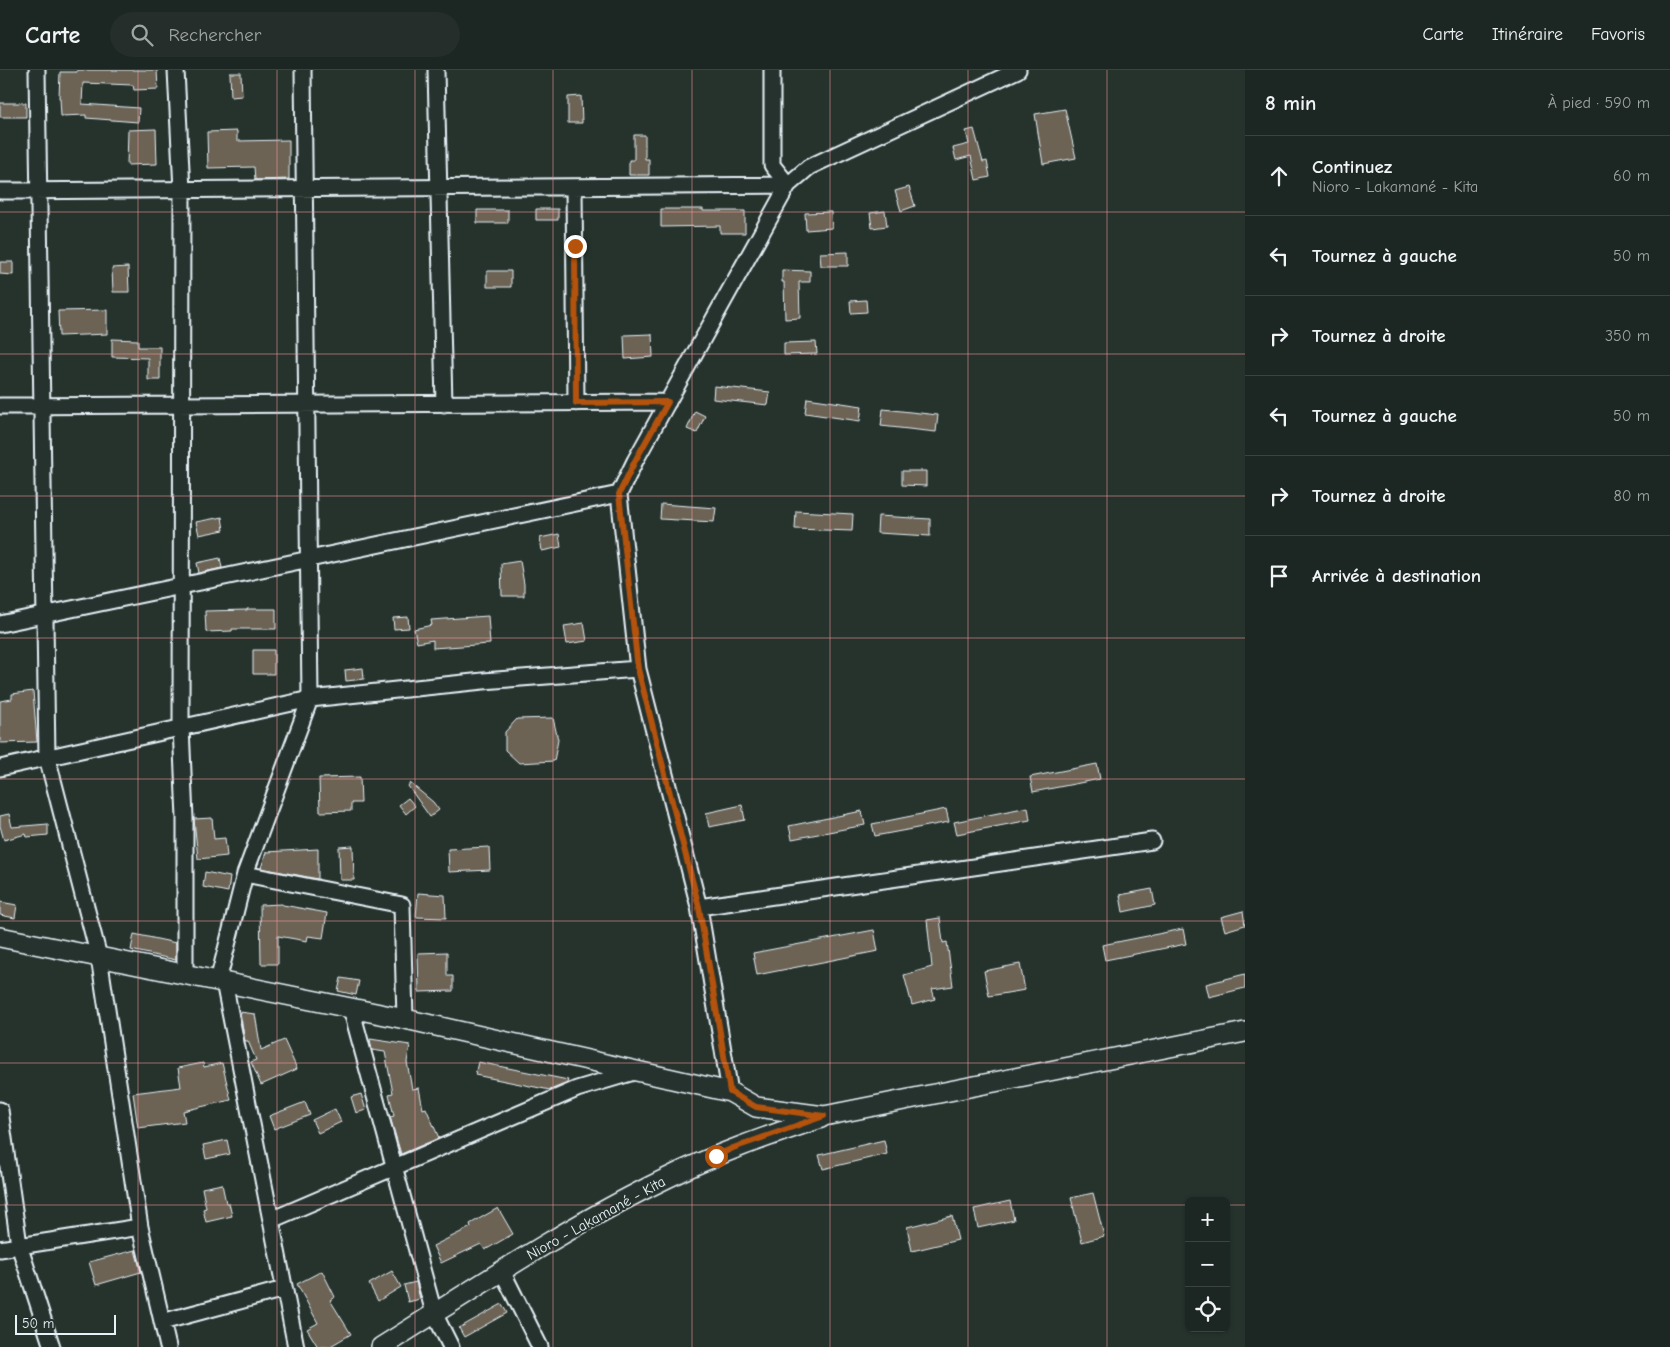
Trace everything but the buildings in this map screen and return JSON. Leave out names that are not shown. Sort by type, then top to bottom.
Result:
[{"type":"main road","points":[[0,937],[405,1019],[634,1072],[730,1092],[756,1107],[824,1116],[1245,1032]]},
{"type":"main road","name":"Nioro - Lakamané - Kita","points":[[381,1347],[550,1241],[665,1179],[733,1148],[824,1116]]},
{"type":"street","points":[[37,70],[47,757],[99,957],[140,1227],[168,1347]]},
{"type":"street","points":[[176,70],[182,190],[181,727],[185,818],[184,974]]},
{"type":"street","points":[[296,1347],[221,982],[244,874],[310,699],[303,70]]},
{"type":"street","points":[[436,70],[444,404]]},
{"type":"street","points":[[772,70],[772,165],[788,185]]},
{"type":"street","points":[[730,1092],[699,907],[638,669],[619,494],[635,461],[788,185],[809,167],[1018,70]]},
{"type":"street","points":[[0,191],[788,185]]},
{"type":"street","points":[[574,187],[576,403]]},
{"type":"street","points":[[0,406],[668,402]]},
{"type":"street","points":[[0,624],[619,494]]},
{"type":"street","points":[[0,768],[310,699],[483,681],[638,669]]},
{"type":"street","points":[[699,907],[1152,841]]},
{"type":"street","points":[[244,874],[402,905],[405,1019]]},
{"type":"street","points":[[351,1008],[434,1314],[450,1347]]},
{"type":"street","points":[[271,1220],[577,1089],[634,1072]]},
{"type":"street","points":[[0,1110],[19,1245],[52,1347]]},
{"type":"street","points":[[0,1249],[140,1227]]},
{"type":"street","points":[[502,1271],[540,1347]]},
{"type":"street","points":[[162,1322],[284,1289]]},
{"type":"route","points":[[575,246],[576,403],[668,402],[619,494],[638,669],[699,907],[730,1092],[756,1107],[824,1116],[733,1148],[716,1156]]}]
